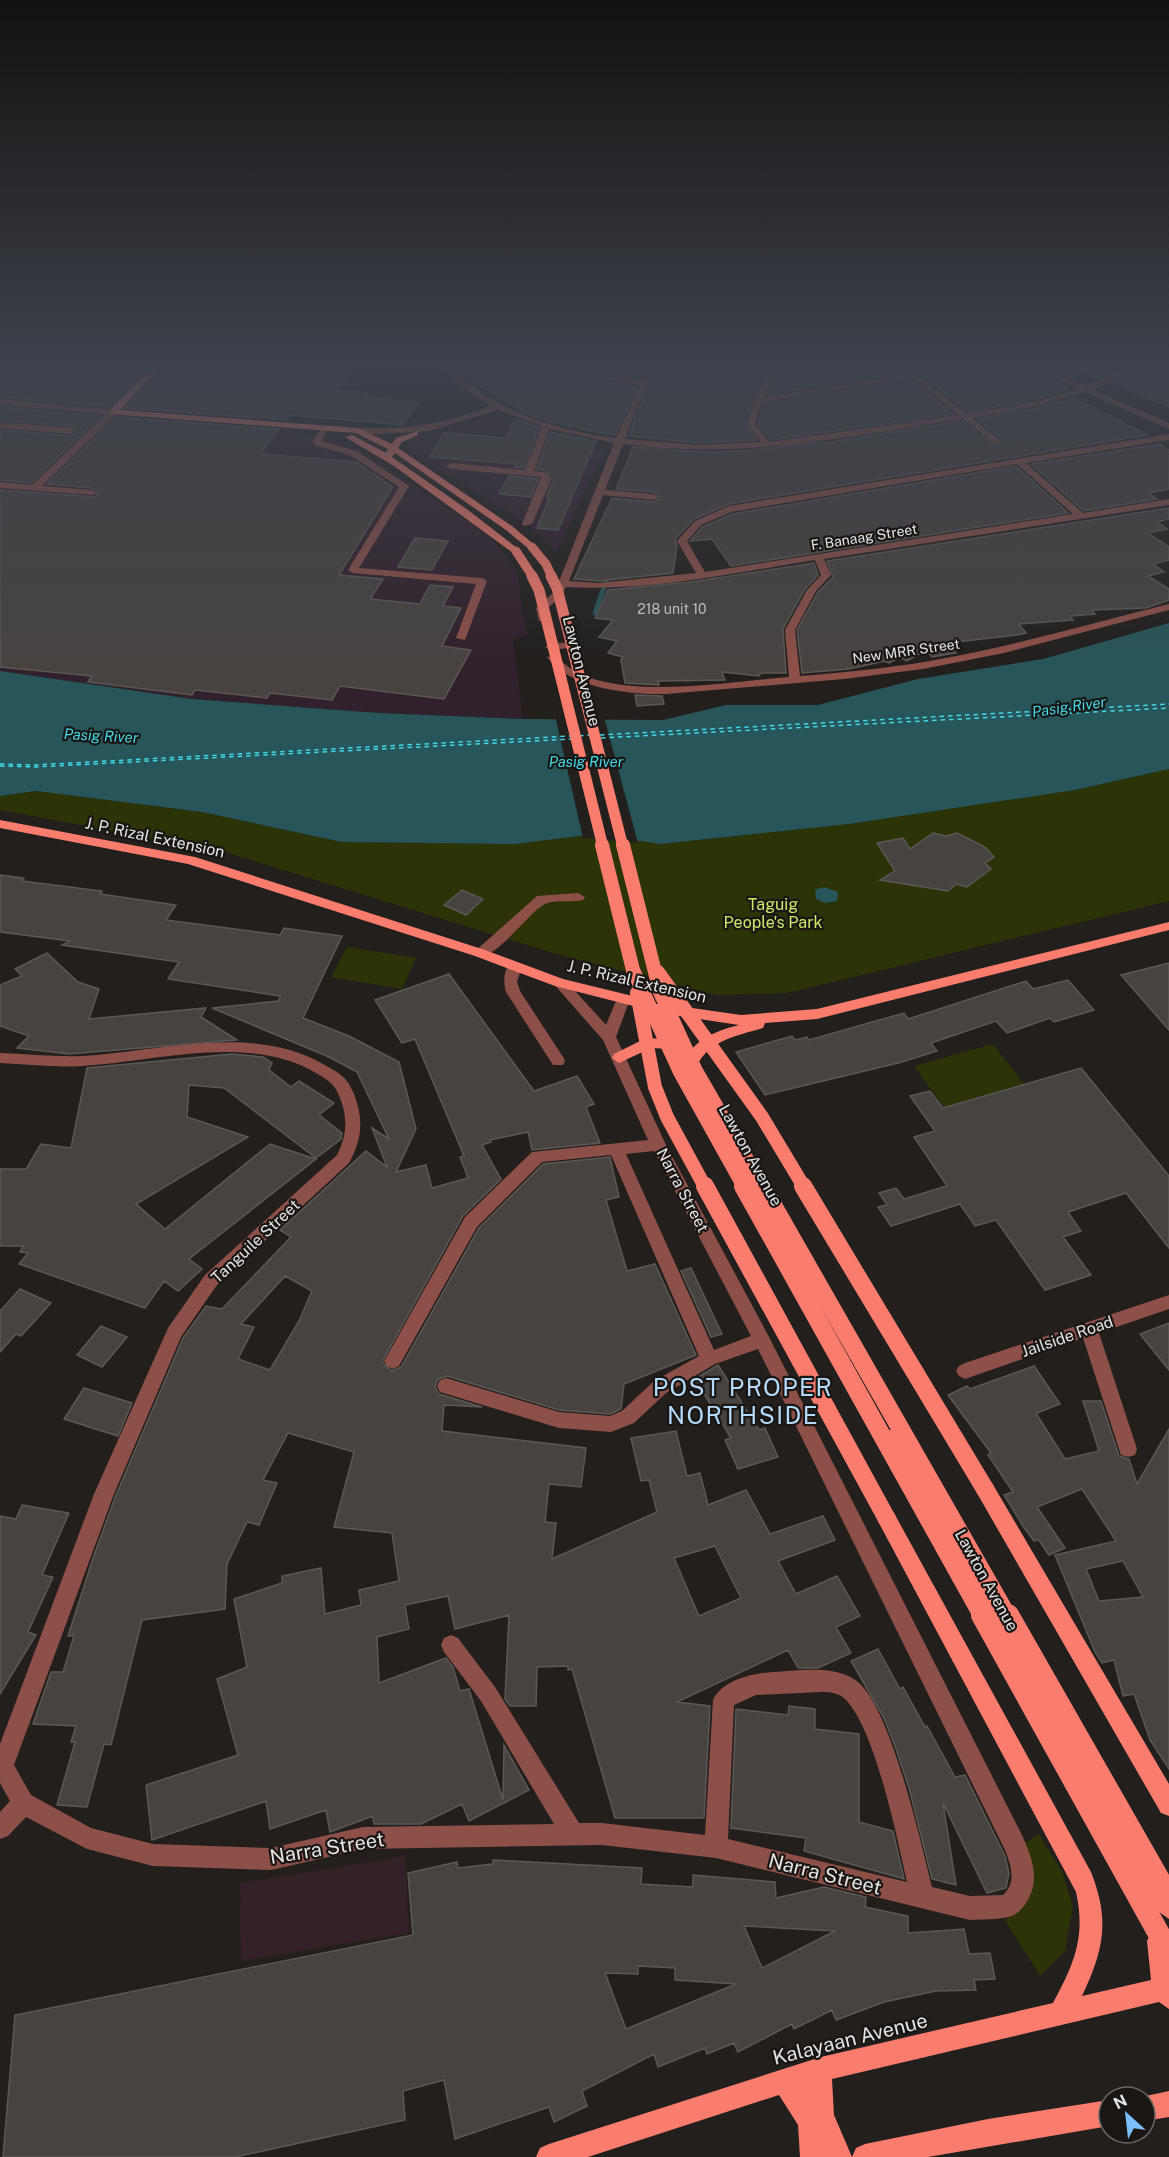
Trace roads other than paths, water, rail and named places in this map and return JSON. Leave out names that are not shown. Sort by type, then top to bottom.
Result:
[{"type":"main road","name":"Lawton Avenue","points":[[394,463],[496,533],[516,551],[528,567],[539,590],[633,970],[680,1072],[1169,1952]]},
{"type":"main road","name":"Lawton Avenue","points":[[414,463],[509,528],[532,547],[546,564],[559,597],[664,1002],[721,1117],[1164,1899],[1167,1992]]},
{"type":"main road","name":"J. P. Rizal Extension","points":[[0,824],[189,860],[480,953],[560,983],[660,1008],[731,1019],[776,1019],[825,1013],[1169,926]]},
{"type":"main road","points":[[655,967],[762,1117],[985,1489],[1169,1805]]},
{"type":"main road","points":[[633,970],[655,1087],[664,1110],[1080,1872],[1090,1896],[1094,1921],[1090,1947],[1080,1977],[1060,2015]]},
{"type":"main road","name":"Lawton Avenue","points":[[660,1008],[688,1071],[1164,1899]]},
{"type":"main road","points":[[688,1071],[692,1055],[704,1044],[776,1019]]},
{"type":"main road","points":[[620,1058],[649,1043],[675,1044]]},
{"type":"main road","name":"Kalayaan Avenue","points":[[549,2157],[821,2069],[1167,1992]]},
{"type":"main road","points":[[821,2069],[817,2097],[821,2120],[839,2157]]},
{"type":"main road","points":[[784,2081],[802,2103],[810,2124],[813,2157]]},
{"type":"main road","points":[[865,2157],[988,2132],[1097,2115]]},
{"type":"street","points":[[33,489],[60,463]]},
{"type":"street","points":[[368,463],[404,486],[353,570],[483,581],[461,638]]},
{"type":"street","points":[[529,472],[532,463]]},
{"type":"street","points":[[574,645],[550,647],[541,608],[557,596],[563,584],[611,463]]},
{"type":"street","points":[[702,575],[682,541],[689,529],[708,515],[765,502],[1002,463]]},
{"type":"street","points":[[1021,463],[1081,516]]},
{"type":"street","points":[[452,466],[529,472],[546,478],[527,524]]},
{"type":"street","points":[[0,485],[91,493]]},
{"type":"street","points":[[600,492],[654,498]]},
{"type":"street","name":"F. Banaag Street","points":[[563,584],[598,586],[702,575],[1169,502]]},
{"type":"street","points":[[795,679],[790,630],[812,590],[826,575],[818,557]]},
{"type":"street","points":[[557,596],[563,606],[582,677]]},
{"type":"street","name":"New MRR Street","points":[[550,647],[556,664],[582,677],[642,691],[795,679],[957,660],[1037,642],[1169,607]]},
{"type":"street","points":[[480,953],[513,927],[542,899],[578,897]]},
{"type":"street","points":[[515,966],[510,982],[513,992],[558,1060]]},
{"type":"street","name":"Narra Street","points":[[23,1803],[87,1838],[153,1855],[271,1859],[363,1838],[602,1834],[716,1847],[970,1908],[1008,1906],[1019,1895],[1025,1881],[1022,1862],[762,1340],[658,1145],[609,1037],[560,983]]},
{"type":"street","points":[[609,1037],[623,999]]},
{"type":"street","name":"Tanguile Street","points":[[0,1058],[81,1061],[216,1047],[260,1050],[302,1058],[341,1081],[356,1121],[354,1139],[343,1159],[211,1280],[174,1333],[104,1494],[1,1763]]},
{"type":"street","points":[[393,1361],[471,1222],[538,1156],[547,1153],[658,1145]]},
{"type":"street","points":[[616,1149],[709,1359]]},
{"type":"street","name":"Jailside Road","points":[[965,1371],[1169,1302]]},
{"type":"street","points":[[1089,1329],[1128,1449]]},
{"type":"street","points":[[446,1386],[559,1420],[611,1424],[628,1417],[660,1386],[709,1359],[762,1340]]},
{"type":"street","points":[[451,1645],[488,1694],[572,1833]]},
{"type":"street","points":[[716,1847],[724,1700],[739,1688],[760,1683],[837,1682],[860,1697],[895,1788],[923,1898]]},
{"type":"street","points":[[0,1828],[23,1803],[1,1763]]},
{"type":"water","name":"Pasig River","points":[[1169,623],[1169,769],[1075,790],[849,824],[660,844],[595,834],[516,844],[342,842],[202,812],[36,791],[0,796],[0,671],[192,699],[379,713],[523,719],[663,720],[726,705],[818,705],[918,679],[1043,659]]},
{"type":"water","points":[[824,887],[838,892],[837,901],[825,903],[816,899],[815,890]]},
{"type":"waterway","points":[[607,577],[609,572]]},
{"type":"waterway","points":[[595,613],[608,576]]},
{"type":"district","name":"POST PROPER NORTHSIDE","points":[[743,1402]]},
{"type":"park label","name":"Taguig People's Park","points":[[773,913]]}]
